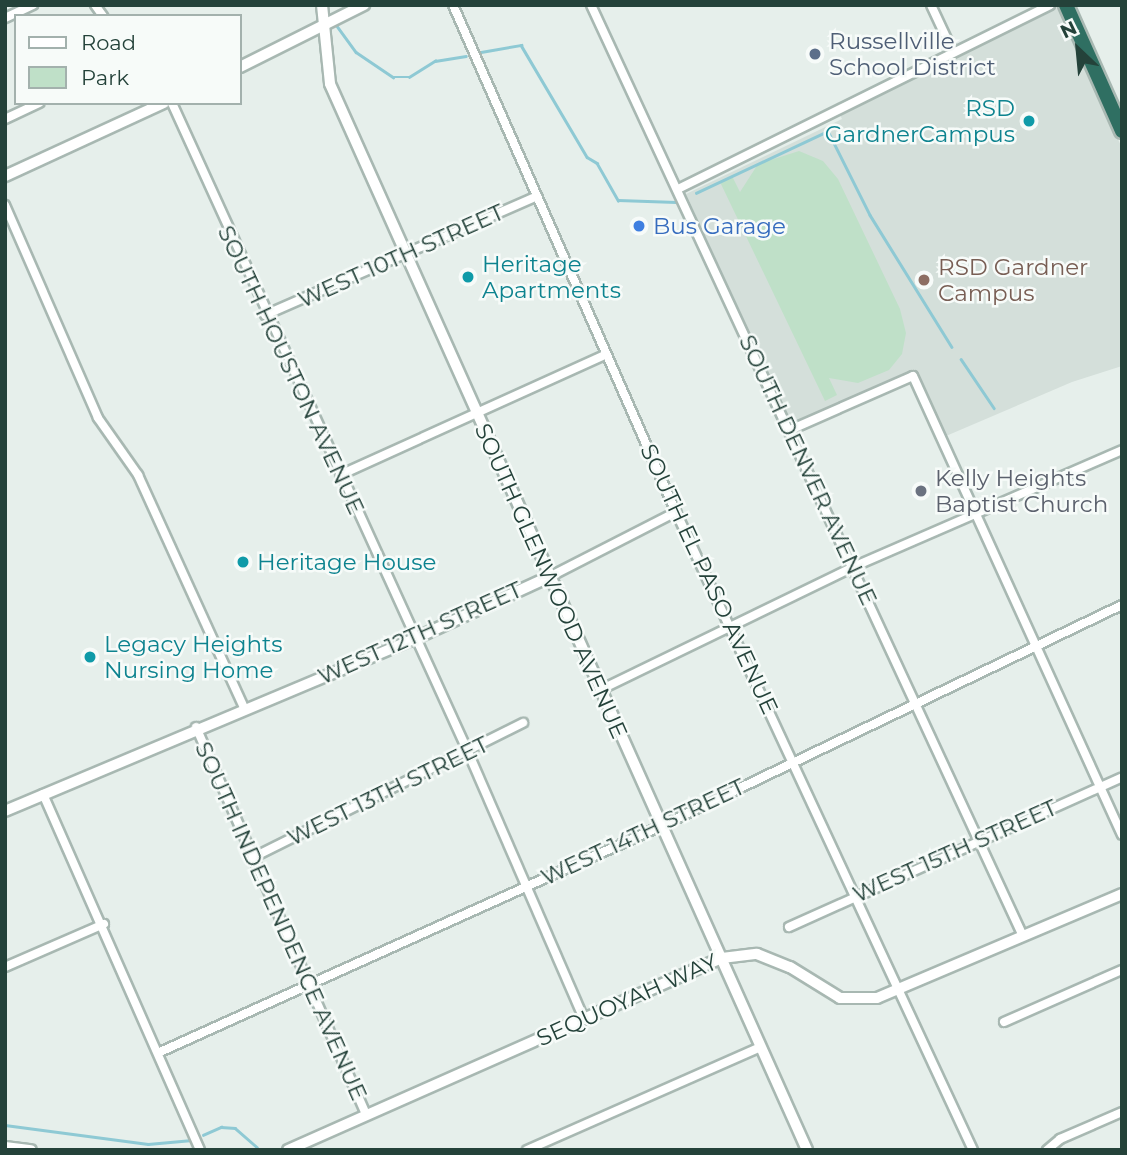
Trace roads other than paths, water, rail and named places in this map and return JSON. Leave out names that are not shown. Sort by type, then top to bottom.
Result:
[{"type":"highway","points":[[1066,5],[1122,131]]},
{"type":"street","points":[[5,18],[33,5]]},
{"type":"street","name":"SOUTH GLENWOOD AVENUE","points":[[322,5],[330,84],[807,1150]]},
{"type":"street","points":[[242,66],[364,5]]},
{"type":"street","name":"SOUTH EL PASO AVENUE","points":[[453,5],[676,512],[731,625],[973,1150]]},
{"type":"street","name":"SOUTH DENVER AVENUE","points":[[592,5],[1023,936]]},
{"type":"street","points":[[931,5],[952,50]]},
{"type":"street","points":[[678,189],[952,50],[1050,5]]},
{"type":"street","points":[[5,119],[35,105]]},
{"type":"street","points":[[5,176],[160,105]]},
{"type":"street","name":"SOUTH HOUSTON AVENUE","points":[[173,105],[265,315],[468,752],[584,1018]]},
{"type":"street","name":"WEST 10TH STREET","points":[[265,315],[537,196]]},
{"type":"street","points":[[5,205],[98,418],[138,475],[244,708]]},
{"type":"street","points":[[340,475],[605,355]]},
{"type":"street","points":[[790,430],[912,376],[1122,835]]},
{"type":"street","points":[[600,690],[853,568],[1122,450]]},
{"type":"street","name":"WEST 12TH STREET","points":[[5,811],[196,727],[414,639],[549,577],[676,512]]},
{"type":"street","name":"WEST 14TH STREET","points":[[160,1052],[311,987],[663,825],[915,706],[1122,604]]},
{"type":"street","name":"WEST 13TH STREET","points":[[252,858],[523,723]]},
{"type":"street","name":"SOUTH INDEPENDENCE AVENUE","points":[[196,727],[366,1115]]},
{"type":"street","name":"WEST 15TH STREET","points":[[789,927],[1122,776]]},
{"type":"street","points":[[43,794],[104,924],[200,1150]]},
{"type":"street","name":"SEQUOYAH WAY","points":[[288,1150],[722,958],[741,953],[775,959],[840,998],[877,998],[899,991],[1122,894]]},
{"type":"street","points":[[5,967],[104,924]]},
{"type":"street","points":[[1004,1022],[1122,970]]},
{"type":"street","points":[[527,1150],[760,1047]]},
{"type":"street","points":[[1047,1150],[1060,1139],[1122,1112]]},
{"type":"street","points":[[5,1147],[31,1150]]},
{"type":"waterway","points":[[337,26],[356,52],[393,77],[409,77],[435,61],[466,56]]},
{"type":"waterway","points":[[481,52],[521,45],[587,157],[597,163],[618,200],[676,202]]},
{"type":"waterway","points":[[696,193],[828,131],[870,215],[952,347]]},
{"type":"waterway","points":[[961,359],[994,408]]},
{"type":"waterway","points":[[5,1125],[148,1144],[192,1140]]},
{"type":"waterway","points":[[203,1135],[221,1127],[235,1128],[257,1147]]},
{"type":"place","name":"Russellville School District","points":[[815,54]]},
{"type":"place","name":"RSD GardnerCampus","points":[[1029,121]]},
{"type":"place","name":"Bus Garage","points":[[639,226]]},
{"type":"place","name":"Heritage Apartments","points":[[468,277]]},
{"type":"place","name":"RSD Gardner Campus","points":[[924,280]]},
{"type":"place","name":"Kelly Heights Baptist Church","points":[[921,491]]},
{"type":"place","name":"Heritage House","points":[[243,562]]},
{"type":"place","name":"Legacy Heights Nursing Home","points":[[90,657]]}]
